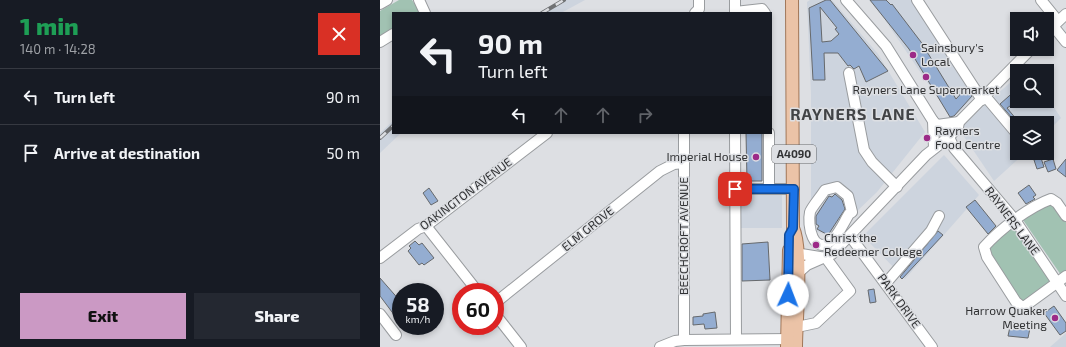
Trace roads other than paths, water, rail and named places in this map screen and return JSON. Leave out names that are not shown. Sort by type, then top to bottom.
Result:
[{"type":"main road","name":"A4090","points":[[790,3],[794,189],[793,228],[796,235],[793,250],[792,343]]},
{"type":"main road","name":"A4090","points":[[792,343],[797,326],[798,273],[793,250]]},
{"type":"street","points":[[380,4],[387,0]]},
{"type":"street","points":[[419,0],[425,12]]},
{"type":"street","points":[[696,12],[699,9],[699,0]]},
{"type":"street","points":[[735,0],[735,12]]},
{"type":"street","name":"RAYNERS LANE","points":[[846,0],[886,46],[935,123],[949,137],[954,148],[1015,220],[1066,296]]},
{"type":"street","points":[[917,0],[983,98],[1010,127]]},
{"type":"street","points":[[1042,0],[1066,42]]},
{"type":"street","points":[[740,12],[762,8],[764,12]]},
{"type":"street","points":[[380,42],[392,35]]},
{"type":"street","points":[[798,273],[807,265],[826,258],[832,254],[936,147],[949,137],[958,127],[959,122],[1023,56]]},
{"type":"street","points":[[849,73],[864,150],[872,162],[897,187]]},
{"type":"street","points":[[936,147],[935,123],[959,122]]},
{"type":"street","name":"OAKINGTON AVENUE","points":[[383,256],[418,230],[426,226],[546,134]]},
{"type":"street","name":"BEECHCROFT AVENUE","points":[[684,134],[684,340]]},
{"type":"street","points":[[735,134],[736,339]]},
{"type":"street","points":[[769,134],[769,190]]},
{"type":"street","points":[[936,147],[954,148]]},
{"type":"street","name":"ELM GROVE","points":[[504,296],[660,171],[674,164],[684,163]]},
{"type":"street","points":[[852,212],[849,214],[833,240],[827,244],[819,244],[812,239],[809,230],[810,211],[825,190],[837,187],[848,196],[852,212],[865,220]]},
{"type":"street","points":[[735,189],[794,189]]},
{"type":"street","points":[[1066,216],[1057,203],[1052,199],[1044,202],[1015,220],[984,247],[987,257],[1020,306],[1025,306],[1066,276]]},
{"type":"street","points":[[886,283],[931,231],[939,216]]},
{"type":"street","points":[[426,226],[471,283]]},
{"type":"street","name":"PARK DRIVE","points":[[850,236],[932,347]]},
{"type":"street","points":[[793,250],[826,258],[850,291],[816,324],[797,326]]},
{"type":"street","points":[[380,314],[392,330]]},
{"type":"street","points":[[504,325],[521,347]]},
{"type":"street","points":[[660,347],[675,341],[684,340],[736,339],[792,343]]},
{"type":"railway","points":[[544,12],[564,0]]},
{"type":"railway","points":[[380,138],[392,127]]},
{"type":"place","name":"Sainsbury's Local","points":[[913,55]]},
{"type":"place","name":"Rayners Lane Supermarket","points":[[926,77]]},
{"type":"place","name":"Rayners Food Centre","points":[[927,138]]},
{"type":"place","name":"Imperial House","points":[[756,157]]},
{"type":"place","name":"Christ the Redeemer College","points":[[816,245]]},
{"type":"place","name":"Harrow Quaker Meeting","points":[[1055,318]]},
{"type":"district","name":"RAYNERS LANE","points":[[853,114]]}]
